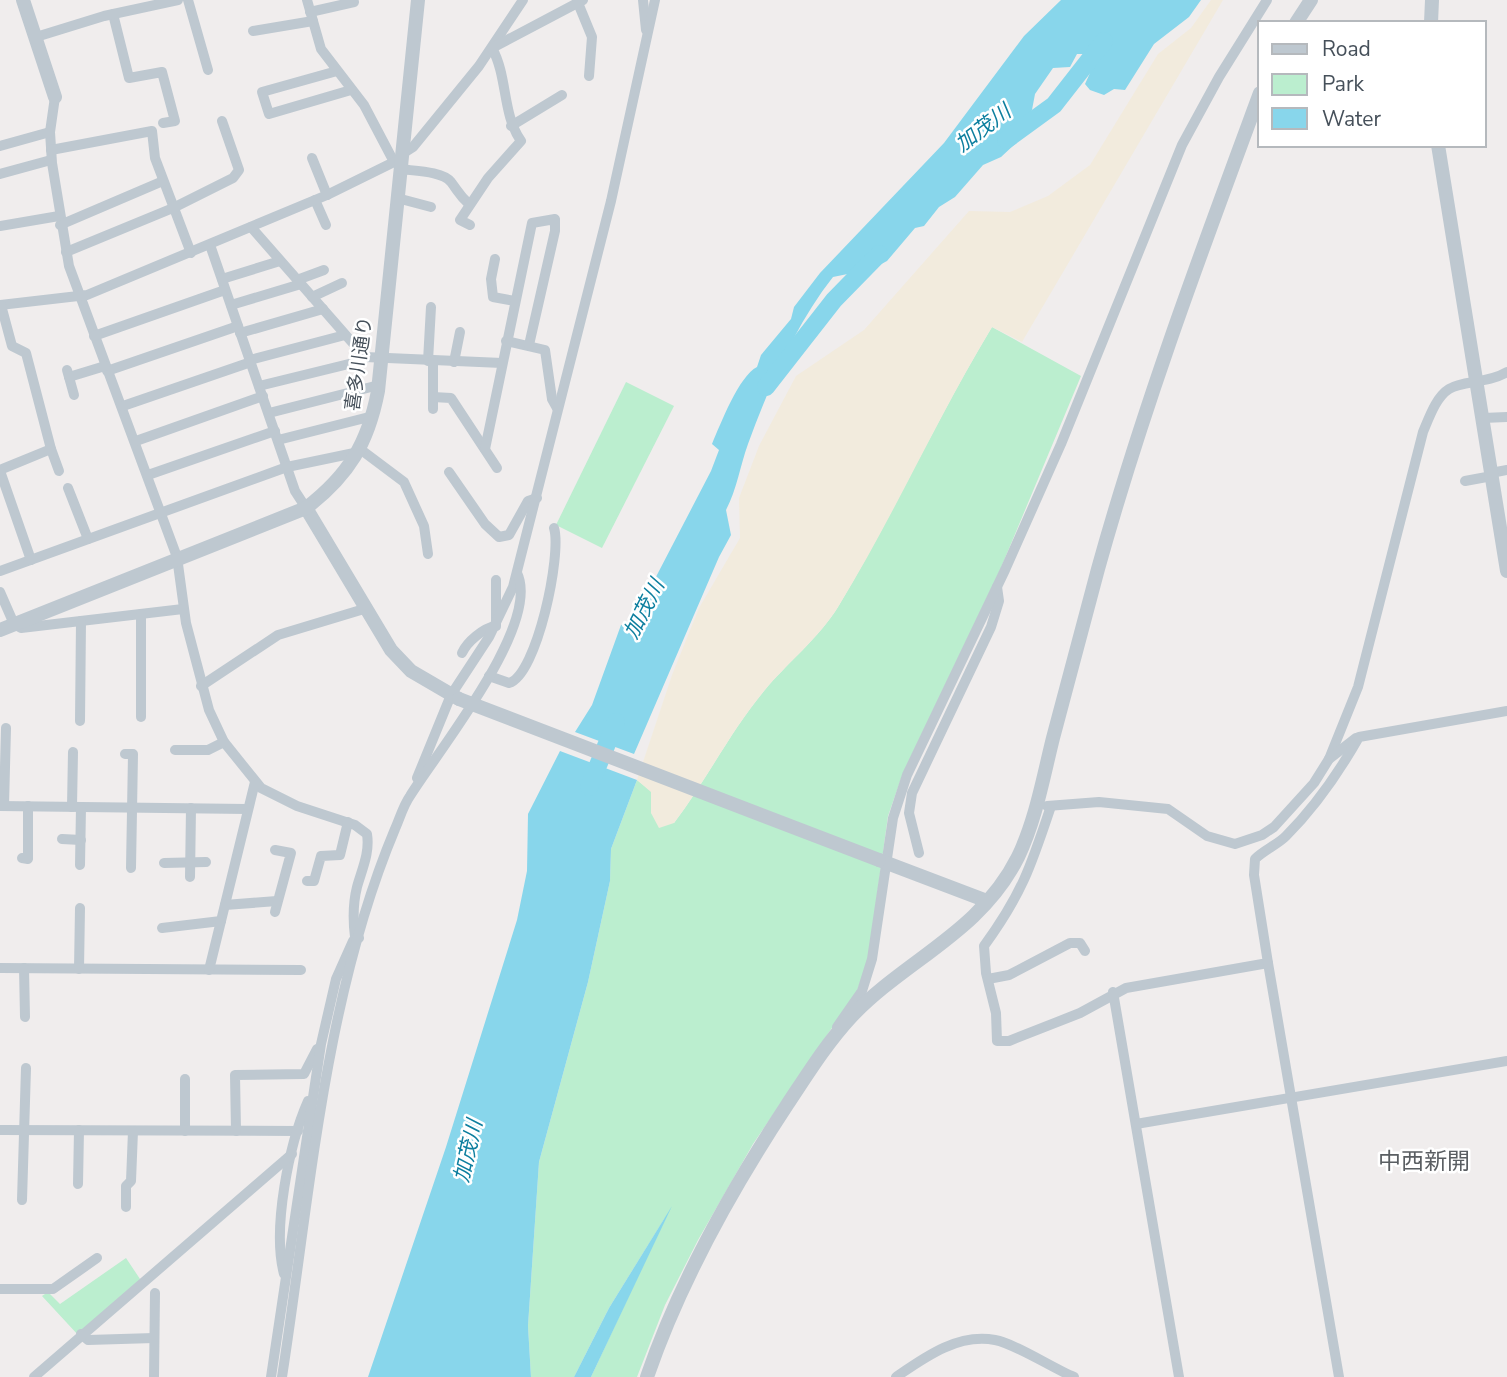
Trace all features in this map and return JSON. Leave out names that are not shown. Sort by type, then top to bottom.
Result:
[{"type":"street","points":[[23,0],[55,97],[50,132],[51,155],[66,252],[80,298],[106,369],[123,406],[177,557],[183,609],[201,686],[224,742],[255,782],[297,806],[365,830],[368,841],[354,901],[357,937],[336,979],[321,1044],[271,1377]]},
{"type":"street","points":[[36,37],[113,14],[177,0]]},
{"type":"street","points":[[188,0],[208,70]]},
{"type":"street","points":[[307,0],[321,49],[364,105],[399,162],[445,177],[452,183],[454,192],[469,204]]},
{"type":"street","name":"喜多川通り","points":[[7,627],[177,557],[306,508],[326,493],[360,450],[373,416],[379,385],[399,162],[418,0]]},
{"type":"street","points":[[59,471],[26,353],[12,346],[1,305],[80,298],[210,245],[399,162],[492,48],[523,0]]},
{"type":"street","points":[[643,0],[648,43]]},
{"type":"street","points":[[282,1377],[331,1058],[357,937],[378,872],[409,797],[455,697],[496,626],[517,573],[648,43],[655,0]]},
{"type":"street","points":[[647,1377],[672,1311],[729,1201],[764,1139],[831,1039],[845,1012],[862,991],[873,959],[877,913],[893,818],[908,775],[998,587],[1061,444],[1182,145],[1219,76],[1267,0]]},
{"type":"street","points":[[1297,21],[1311,0]]},
{"type":"street","points":[[1431,21],[1432,0]]},
{"type":"street","points":[[492,48],[580,1],[592,37],[589,76]]},
{"type":"street","points":[[253,31],[354,2]]},
{"type":"street","points":[[113,14],[129,78],[161,68],[175,121],[163,123]]},
{"type":"street","points":[[470,225],[460,220],[469,204],[521,141],[511,125],[498,60],[492,48]]},
{"type":"street","points":[[337,71],[262,92],[269,114],[351,90]]},
{"type":"street","points":[[511,125],[562,95]]},
{"type":"street","points":[[1258,99],[1140,425],[1098,570],[1028,876],[1002,922],[984,946],[996,1013],[995,1039],[1001,1041],[1080,1013],[1113,992],[1268,963]]},
{"type":"street","points":[[66,252],[173,208],[238,174],[222,121]]},
{"type":"street","points":[[0,174],[51,155],[152,131],[155,158],[191,253]]},
{"type":"street","points":[[0,146],[50,132]]},
{"type":"street","points":[[1438,147],[1507,571]]},
{"type":"street","points":[[312,158],[327,195]]},
{"type":"street","points":[[0,226],[60,220],[163,181]]},
{"type":"street","points":[[397,198],[431,207]]},
{"type":"street","points":[[315,200],[326,225]]},
{"type":"street","points":[[485,449],[532,223],[555,219],[555,231],[529,345]]},
{"type":"street","points":[[251,227],[365,357],[502,363]]},
{"type":"street","points":[[210,245],[287,467],[306,508],[364,609],[391,650],[411,671],[455,697],[987,901]]},
{"type":"street","points":[[495,259],[491,279],[494,297],[514,301]]},
{"type":"street","points":[[94,336],[281,261]]},
{"type":"street","points":[[231,305],[299,282],[324,270]]},
{"type":"street","points":[[312,297],[342,284]]},
{"type":"street","points":[[431,307],[433,410]]},
{"type":"street","points":[[74,394],[68,373],[106,369],[239,329],[323,309]]},
{"type":"street","points":[[454,362],[460,332]]},
{"type":"street","points":[[123,406],[250,361],[345,335]]},
{"type":"street","points":[[506,341],[545,350],[548,355],[552,399],[557,408]]},
{"type":"street","points":[[136,441],[261,391],[361,361],[365,357]]},
{"type":"street","points":[[1044,806],[1099,802],[1168,808],[1207,836],[1236,844],[1262,835],[1274,827],[1314,783],[1329,759],[1358,687],[1423,432],[1437,403],[1450,388],[1477,384],[1507,372]]},
{"type":"street","points":[[269,413],[379,385]]},
{"type":"street","points":[[433,397],[451,398],[497,468]]},
{"type":"street","points":[[148,475],[276,435],[373,416]]},
{"type":"street","points":[[1483,418],[1507,417]]},
{"type":"street","points":[[31,560],[0,470],[51,449]]},
{"type":"street","points":[[0,571],[287,467],[360,450],[404,482],[424,526],[428,554]]},
{"type":"street","points":[[1465,481],[1507,470]]},
{"type":"street","points":[[449,472],[485,524],[499,537],[509,534],[527,501],[537,498]]},
{"type":"street","points":[[68,488],[88,539]]},
{"type":"street","points":[[489,676],[509,683],[521,675],[541,628],[549,597],[556,548],[554,528]]},
{"type":"street","points":[[409,797],[469,711],[489,676],[520,606],[521,580],[517,573]]},
{"type":"street","points":[[496,580],[493,604],[496,626]]},
{"type":"street","points":[[919,853],[909,813],[912,793],[991,627],[999,601],[998,587]]},
{"type":"street","points":[[0,592],[7,627],[31,628],[183,609]]},
{"type":"street","points":[[201,686],[278,635],[364,609]]},
{"type":"street","points":[[141,614],[141,717]]},
{"type":"street","points":[[81,621],[81,721]]},
{"type":"street","points":[[462,653],[467,642],[488,627],[496,626]]},
{"type":"street","points":[[1329,759],[1352,739],[1359,737],[1507,711]]},
{"type":"street","points":[[6,728],[2,806],[247,809]]},
{"type":"street","points":[[1339,1377],[1254,875],[1255,859],[1276,845],[1308,814],[1328,789],[1359,737]]},
{"type":"street","points":[[175,750],[208,750],[224,742]]},
{"type":"street","points":[[74,752],[80,865]]},
{"type":"street","points":[[125,754],[134,754],[131,868]]},
{"type":"street","points":[[209,970],[255,782]]},
{"type":"street","points":[[22,858],[27,859],[28,806]]},
{"type":"street","points":[[831,1039],[868,1001],[963,928],[987,901],[1016,859],[1044,806]]},
{"type":"street","points":[[190,877],[191,808]]},
{"type":"street","points":[[307,881],[314,881],[321,856],[340,855],[348,822]]},
{"type":"street","points":[[62,839],[80,840]]},
{"type":"street","points":[[226,905],[276,906],[291,853],[275,850]]},
{"type":"street","points":[[164,863],[206,862]]},
{"type":"street","points":[[79,969],[80,908]]},
{"type":"street","points":[[162,928],[221,921]]},
{"type":"street","points":[[988,979],[1009,975],[1070,943],[1080,943],[1084,951]]},
{"type":"street","points":[[0,968],[300,970]]},
{"type":"street","points":[[24,968],[24,1017]]},
{"type":"street","points":[[1113,992],[1179,1377]]},
{"type":"street","points":[[236,1131],[236,1075],[304,1074],[321,1044]]},
{"type":"street","points":[[1136,1124],[1507,1061]]},
{"type":"street","points":[[22,1200],[26,1068]]},
{"type":"street","points":[[185,1079],[185,1131]]},
{"type":"street","points":[[286,1280],[280,1244],[292,1154],[314,1090]]},
{"type":"street","points":[[0,1130],[298,1131]]},
{"type":"street","points":[[78,1184],[79,1130]]},
{"type":"street","points":[[126,1208],[126,1186],[131,1181],[132,1131]]},
{"type":"street","points":[[34,1377],[292,1154]]},
{"type":"street","points":[[0,1289],[52,1289],[97,1258]]},
{"type":"street","points":[[154,1377],[155,1293]]},
{"type":"street","points":[[83,1337],[154,1338]]},
{"type":"street","points":[[897,1377],[934,1352],[954,1344],[994,1340],[1074,1377]]},
{"type":"green space","points":[[992,327],[1081,376],[1000,570],[903,773],[888,816],[868,960],[857,991],[753,1144],[698,1240],[665,1305],[637,1377],[591,1377],[666,1216],[609,1308],[574,1377],[531,1377],[528,1326],[539,1162],[588,982],[610,881],[611,849],[637,780],[651,791],[651,813],[674,823],[752,707],[822,629],[838,607]]},
{"type":"green space","points":[[626,382],[674,406],[602,548],[556,525]]},
{"type":"green space","points":[[126,1258],[142,1282],[79,1336],[42,1296],[48,1292],[60,1304]]},
{"type":"sand","points":[[1211,0],[1223,0],[1022,342],[992,327],[838,607],[822,629],[752,707],[674,823],[659,828],[651,813],[651,792],[637,780],[672,675],[699,608],[740,538],[739,498],[759,446],[796,376],[864,330],[969,211],[1010,212],[1048,196],[1090,165],[1158,54],[1191,28]]},
{"type":"water","points":[[1061,0],[1201,0],[1189,17],[1154,44],[1125,90],[1114,89],[1104,95],[1090,90],[1085,84],[1090,73],[1086,71],[1092,63],[1086,54],[1077,54],[1070,67],[1053,68],[1035,94],[1032,110],[1015,144],[1001,157],[983,165],[955,197],[939,207],[924,226],[915,228],[887,261],[872,269],[833,277],[795,336],[765,401],[726,510],[731,535],[634,754],[575,732],[592,705],[621,625],[632,623],[711,471],[719,450],[712,444],[731,401],[744,380],[757,367],[761,355],[791,319],[794,307],[820,273],[944,143],[1024,36]]},
{"type":"water","points":[[560,751],[637,780],[611,849],[610,881],[588,982],[539,1162],[528,1326],[531,1377],[368,1377],[446,1147],[517,920],[527,871],[528,814]]},
{"type":"water","points":[[672,1206],[591,1377],[574,1377],[609,1308]]},
{"type":"waterway","name":"加茂川","points":[[1006,140],[1054,105],[1104,41]]},
{"type":"waterway","name":"加茂川","points":[[766,387],[834,300],[879,254]]},
{"type":"waterway","name":"加茂川","points":[[589,787],[616,722]]},
{"type":"district","name":"中西新開","points":[[1424,1161]]}]
